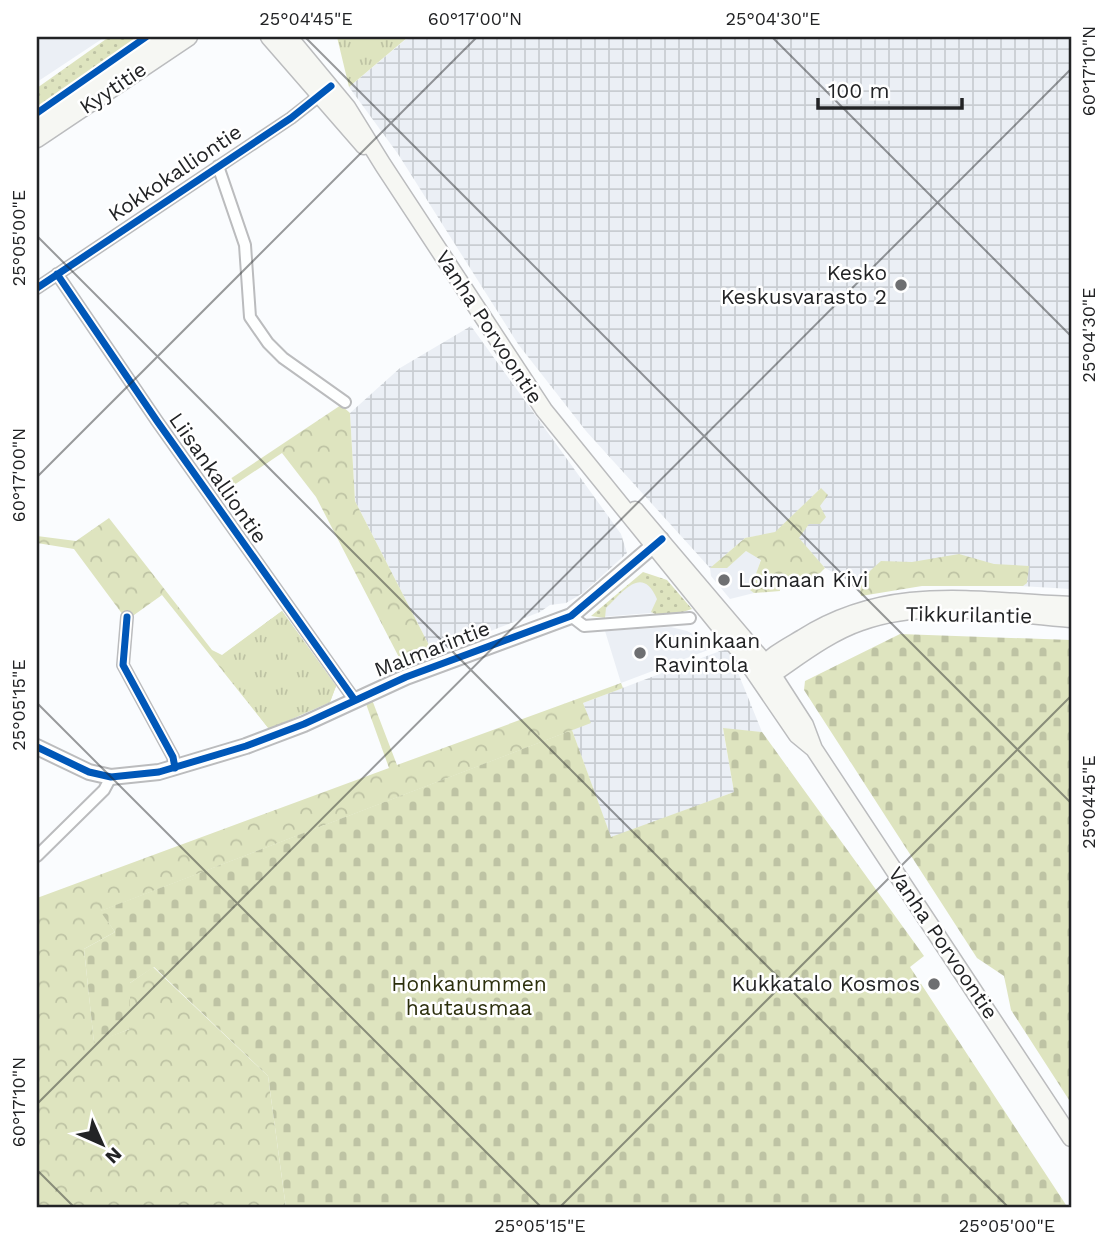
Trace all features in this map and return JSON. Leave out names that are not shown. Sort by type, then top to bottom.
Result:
[{"type":"main road","name":"Kyytitie","points":[[37,124],[166,37]]},
{"type":"main road","name":"Kyytitie","points":[[37,139],[189,37]]},
{"type":"main road","name":"Vanha Porvoontie","points":[[269,37],[326,90],[364,131],[383,165],[544,410],[657,542],[705,607],[765,671],[797,734],[814,749],[1071,1138]]},
{"type":"main road","name":"Vanha Porvoontie","points":[[289,37],[326,90]]},
{"type":"main road","name":"Tikkurilantie","points":[[765,671],[833,619],[873,605],[939,599],[1071,605]]},
{"type":"main road","name":"Tikkurilantie","points":[[765,671],[841,630],[900,612],[926,610],[1071,619]]},
{"type":"street","name":"Kokkokalliontie","points":[[37,288],[326,90]]},
{"type":"street","points":[[218,166],[245,245],[250,317],[268,343],[283,358],[345,402]]},
{"type":"street","name":"Liisankalliontie","points":[[57,274],[157,421],[354,699]]},
{"type":"street","name":"Malmarintie","points":[[37,747],[89,772],[111,777],[138,776],[175,768],[270,738],[433,666],[571,616],[657,542]]},
{"type":"street","points":[[571,616],[584,626],[690,618]]},
{"type":"street","points":[[127,617],[123,665],[173,757],[175,768]]},
{"type":"street","points":[[37,856],[104,790],[111,777]]},
{"type":"shaded area","points":[[37,37],[105,37],[37,82]]},
{"type":"shaded area","points":[[418,37],[1071,37],[1071,589],[972,583],[901,583],[866,590],[825,568],[798,538],[820,506],[821,488],[775,533],[745,538],[710,568],[586,431],[518,344],[398,154],[349,87],[405,40]]},
{"type":"shaded area","points":[[471,326],[621,534],[627,553],[583,593],[566,603],[550,605],[540,612],[433,653],[355,501],[350,413],[400,368]]},
{"type":"shaded area","points":[[746,551],[761,559],[751,590],[754,593],[730,599],[711,576],[710,568],[727,567]]},
{"type":"shaded area","points":[[649,575],[663,612],[600,617],[598,612],[639,576]]},
{"type":"shaded area","points":[[671,627],[687,631],[716,647],[621,683],[605,631]]},
{"type":"shaded area","points":[[728,648],[762,732],[723,729],[734,792],[611,838],[572,730],[590,722],[583,703]]},
{"type":"green space","points":[[109,37],[138,37],[37,107],[37,88]]},
{"type":"green space","points":[[337,37],[408,37],[349,87]]},
{"type":"green space","points":[[341,405],[350,413],[355,501],[433,653],[403,665],[316,497],[282,453],[219,495],[215,489]]},
{"type":"green space","points":[[821,488],[828,495],[820,506],[826,517],[820,524],[809,524],[799,538],[825,568],[811,582],[779,579],[780,591],[754,593],[750,590],[761,560],[746,551],[727,568],[710,568],[745,538],[775,532]]},
{"type":"green space","points":[[109,518],[212,650],[222,655],[282,611],[336,686],[330,702],[269,729],[162,595],[134,615],[123,615],[74,549],[37,543],[37,536],[76,541]]},
{"type":"green space","points":[[959,554],[994,564],[1029,566],[1027,583],[1023,586],[922,586],[861,596],[863,581],[881,561],[912,562]]},
{"type":"green space","points":[[643,572],[667,580],[692,609],[664,618],[651,612],[657,599],[645,583],[639,582],[632,584],[606,608],[605,618],[591,616]]},
{"type":"green space","points":[[282,611],[336,686],[330,702],[269,729],[216,660]]},
{"type":"green space","points":[[900,634],[1071,640],[1071,1103],[1011,1010],[1004,976],[977,958],[804,690],[805,681]]},
{"type":"green space","points":[[621,683],[623,688],[583,703],[591,723],[101,911],[115,932],[84,949],[94,1042],[130,1029],[130,983],[153,967],[268,1076],[286,1208],[37,1208],[37,898],[389,768],[365,701],[371,697],[397,765]]},
{"type":"green space","name":"Honkanummen hautausmaa","points":[[723,728],[762,732],[924,956],[910,967],[1068,1208],[286,1208],[268,1076],[154,967],[130,983],[130,1029],[94,1043],[84,949],[115,932],[100,911],[572,730],[611,837],[734,792]]},
{"type":"cycle path","points":[[37,113],[146,37]]},
{"type":"cycle path","points":[[37,288],[291,118],[331,86]]},
{"type":"cycle path","points":[[57,274],[157,421],[354,699]]},
{"type":"cycle path","points":[[37,747],[89,772],[111,777],[159,772],[246,746],[304,724],[406,677],[571,616],[662,539]]},
{"type":"cycle path","points":[[127,617],[123,665],[173,757],[175,768]]},
{"type":"place","name":"Kesko Keskusvarasto 2","points":[[901,285]]},
{"type":"place","name":"Loimaan Kivi","points":[[724,580]]},
{"type":"place","name":"Kuninkaan Ravintola","points":[[640,653]]},
{"type":"place","name":"Kukkatalo Kosmos","points":[[934,984]]}]
